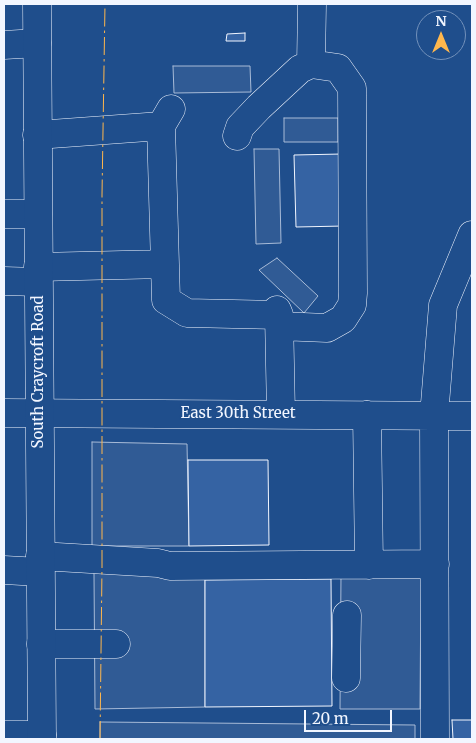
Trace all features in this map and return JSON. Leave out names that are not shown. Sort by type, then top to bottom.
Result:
[{"type":"main road","name":"South Craycroft Road","points":[[37,4],[42,737]]},
{"type":"main road","points":[[311,64],[312,4]]},
{"type":"main road","points":[[4,45],[37,43]]},
{"type":"main road","points":[[37,135],[166,118],[166,300],[187,313],[278,317],[326,328],[342,318],[352,305],[352,88],[338,68],[311,64],[300,69],[259,108],[240,127],[237,136]]},
{"type":"main road","points":[[4,214],[38,214]]},
{"type":"main road","points":[[436,739],[434,416],[443,305],[472,235]]},
{"type":"main road","points":[[4,281],[38,280],[165,264]]},
{"type":"main road","points":[[4,291],[38,280]]},
{"type":"main road","points":[[278,317],[281,414]]},
{"type":"main road","name":"East 30th Street","points":[[4,413],[472,416]]},
{"type":"main road","points":[[367,415],[369,565]]},
{"type":"main road","points":[[4,570],[40,564],[158,563],[170,566],[435,564]]},
{"type":"main road","points":[[346,678],[347,615]]},
{"type":"main road","points":[[41,644],[116,644]]},
{"type":"main road","points":[[4,735],[42,737]]},
{"type":"shaded area","points":[[173,66],[250,66],[251,92],[174,93]]},
{"type":"shaded area","points":[[284,118],[338,118],[338,142],[284,142]]},
{"type":"shaded area","points":[[254,149],[279,149],[281,243],[256,244]]},
{"type":"shaded area","points":[[277,258],[318,296],[304,313],[259,270]]},
{"type":"shaded area","points":[[92,442],[187,444],[189,546],[92,546]]},
{"type":"shaded area","points":[[94,573],[205,576],[205,707],[95,709]]},
{"type":"shaded area","points":[[341,574],[421,574],[420,709],[340,709]]},
{"type":"shaded area","points":[[100,722],[415,725],[415,739],[100,739]]},
{"type":"building","points":[[245,33],[245,41],[226,41],[227,34]]},
{"type":"building","points":[[342,154],[344,226],[296,227],[294,155]]},
{"type":"building","points":[[188,460],[268,460],[269,545],[189,546]]},
{"type":"building","points":[[331,579],[332,706],[205,707],[205,580]]},
{"type":"building","points":[[452,720],[472,720],[472,739],[453,739]]},
{"type":"power","points":[[100,739],[102,195],[105,4]]}]
